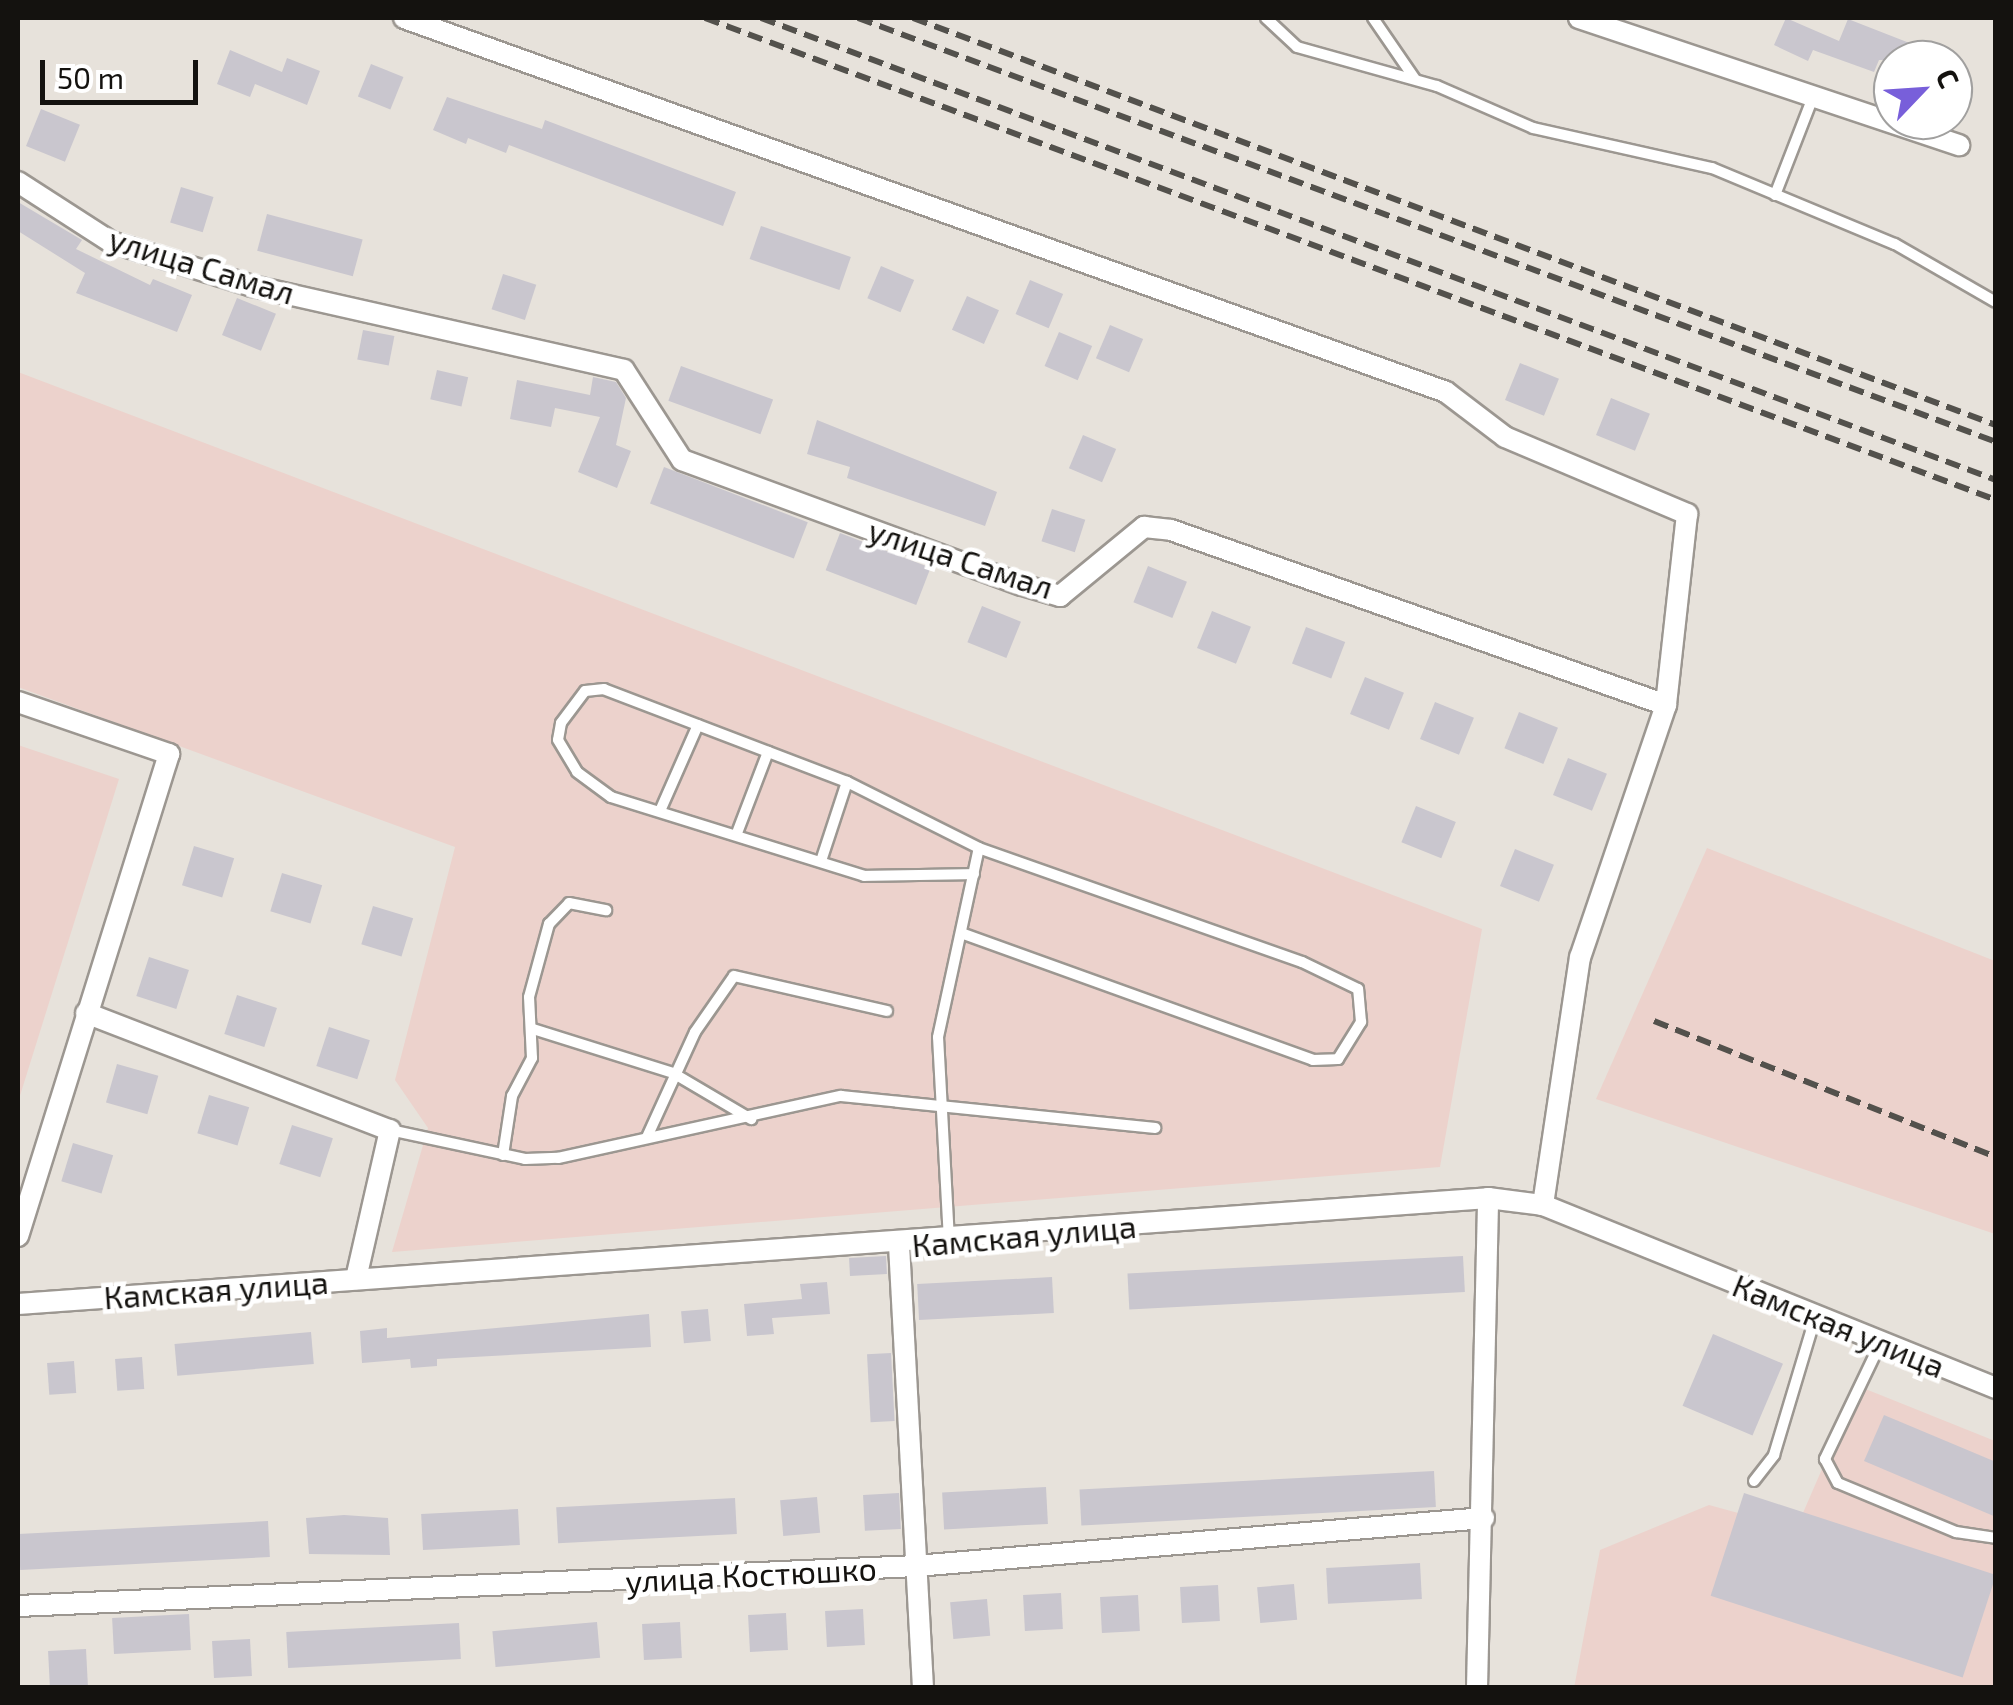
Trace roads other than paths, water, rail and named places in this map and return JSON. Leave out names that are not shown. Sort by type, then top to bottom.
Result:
[{"type":"street","points":[[404,18],[1446,392],[1505,437],[1687,514],[1666,704],[1580,957],[1543,1206]]},
{"type":"street","points":[[1580,18],[1959,145]]},
{"type":"street","name":"улица Самал","points":[[18,182],[111,242],[252,286],[624,370],[682,460],[1022,585],[1060,596],[1144,527],[1171,530],[1666,704]]},
{"type":"street","points":[[18,702],[169,754],[18,1236]]},
{"type":"street","points":[[86,1013],[390,1130],[356,1279]]},
{"type":"street","points":[[1477,1688],[1484,1518],[1488,1198]]},
{"type":"street","name":"Камская улица","points":[[18,1304],[900,1245],[1488,1198],[1543,1206],[1996,1388]]},
{"type":"street","points":[[900,1245],[923,1688]]},
{"type":"street","name":"улица Костюшко","points":[[18,1606],[916,1566],[1484,1518]]},
{"type":"lane","points":[[1266,18],[1296,47],[1416,80],[1585,145],[1683,160],[1774,195],[1895,244],[1996,302]]},
{"type":"lane","points":[[1373,18],[1416,80]]},
{"type":"lane","points":[[1774,195],[1813,96]]},
{"type":"lane","points":[[961,933],[1313,1060],[1338,1059],[1361,1022],[1358,989],[1302,962],[979,848],[846,782],[604,689],[585,691],[561,723],[558,740],[577,772],[611,797],[737,833],[864,876],[974,874]]},
{"type":"lane","points":[[660,811],[698,725]]},
{"type":"lane","points":[[737,833],[768,752]]},
{"type":"lane","points":[[822,861],[846,782]]},
{"type":"lane","points":[[949,1241],[938,1037],[979,848]]},
{"type":"lane","points":[[502,1155],[534,1029],[529,997],[549,924],[569,903],[606,910]]},
{"type":"lane","points":[[646,1137],[674,1074],[734,976],[887,1011]]},
{"type":"lane","points":[[534,1029],[674,1074],[752,1119]]},
{"type":"lane","points":[[390,1130],[502,1155],[558,1158],[646,1137],[752,1119],[840,1096],[1155,1128]]},
{"type":"lane","points":[[1754,1481],[1774,1455],[1816,1315]]},
{"type":"lane","points":[[1881,1342],[1825,1459],[1838,1483],[1956,1532],[1996,1538]]},
{"type":"railway","points":[[705,18],[1996,500]]},
{"type":"railway","points":[[761,18],[1996,480]]},
{"type":"railway","points":[[858,18],[1996,442]]},
{"type":"railway","points":[[913,18],[1996,425]]},
{"type":"railway","points":[[1654,1021],[1996,1157]]}]
